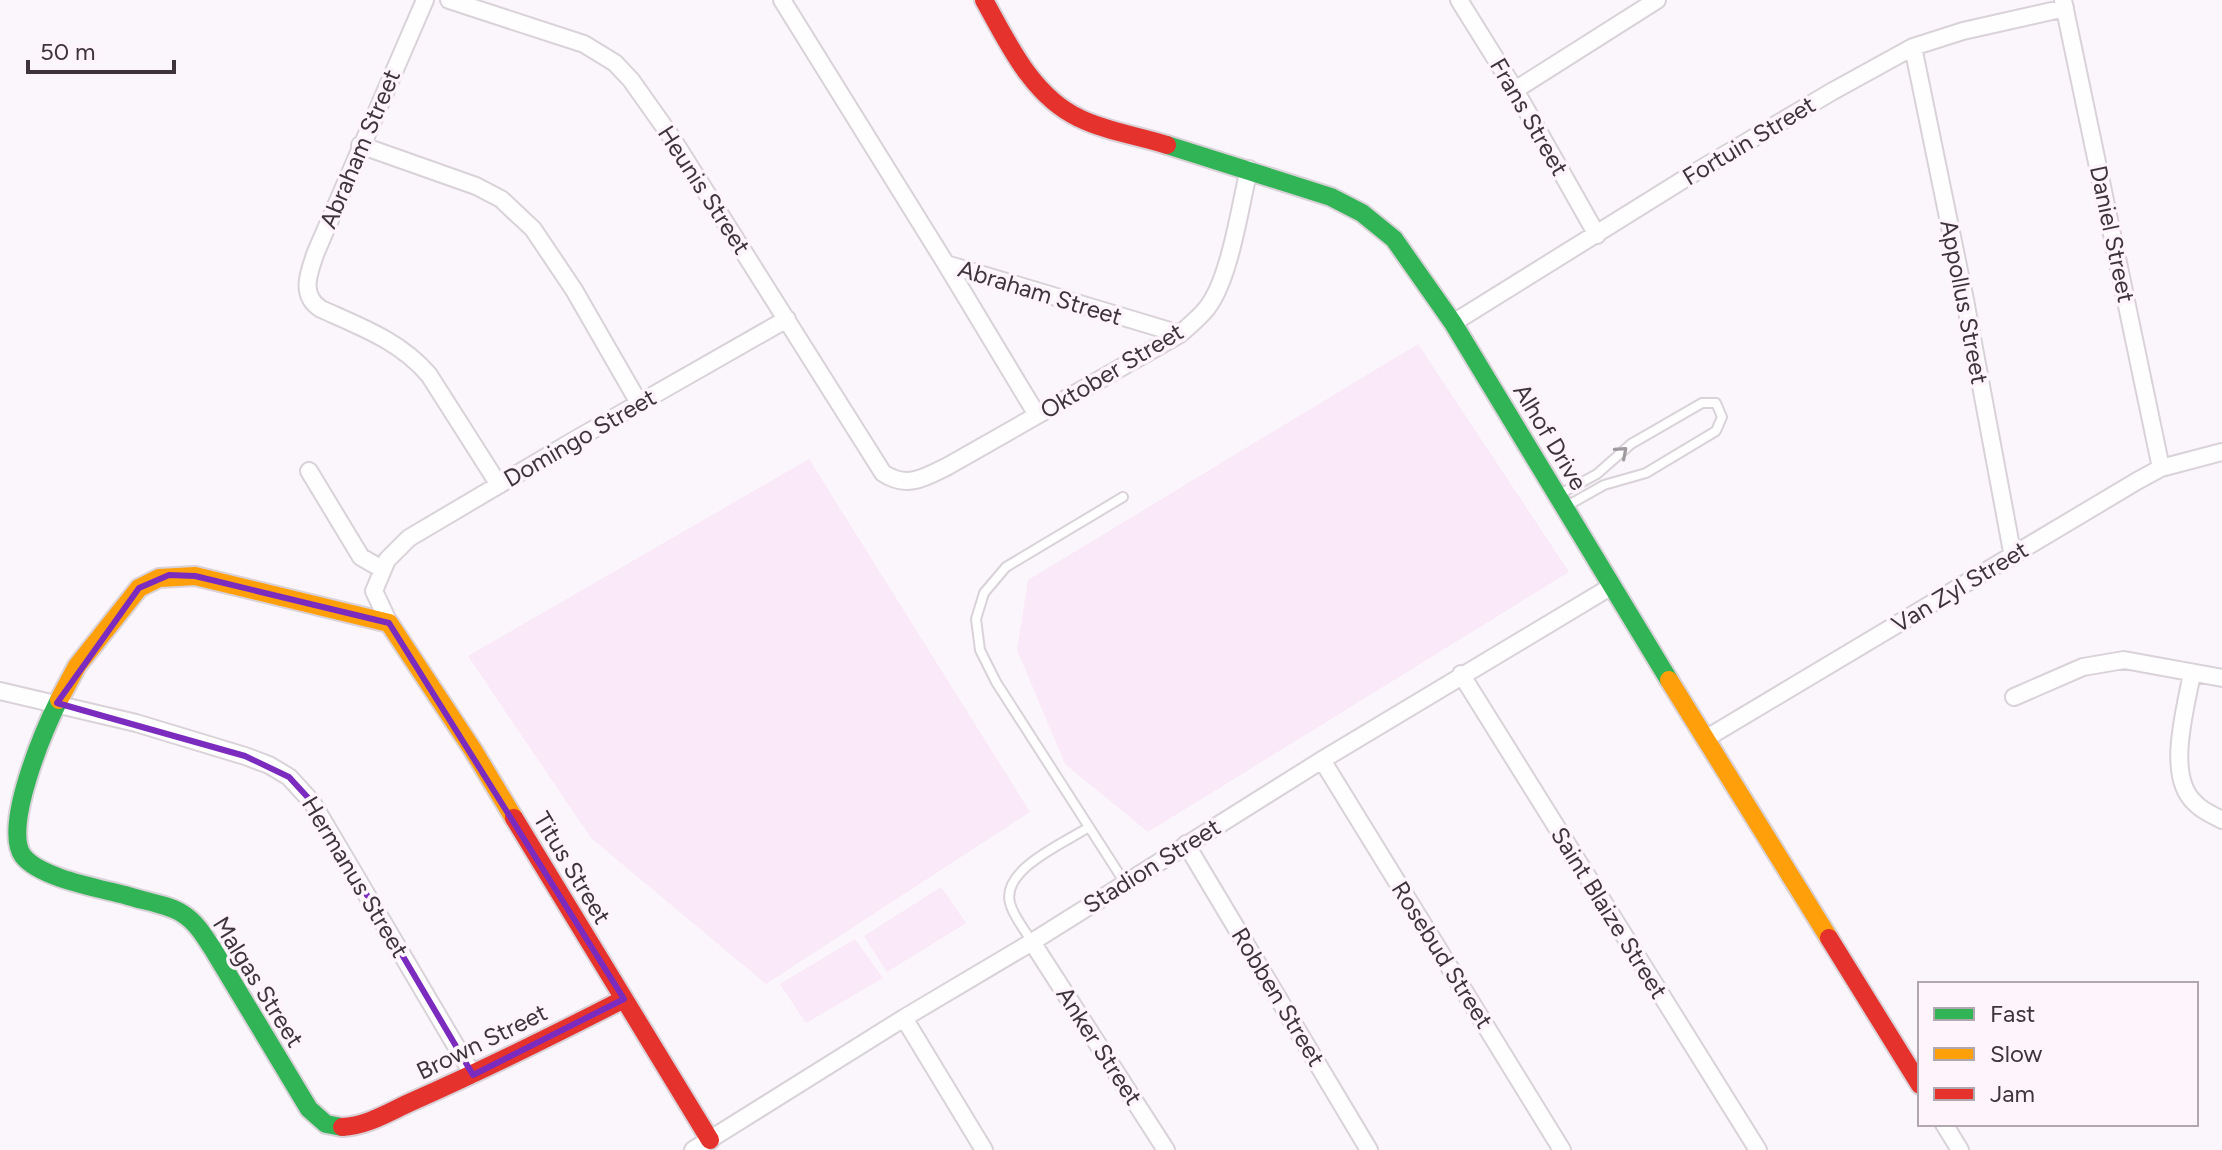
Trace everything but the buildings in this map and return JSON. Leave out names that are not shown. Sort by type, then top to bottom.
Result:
[{"type":"street","name":"Abraham Street","points":[[425,0],[360,145],[316,252],[307,282],[310,300],[321,309],[399,346],[417,361],[499,485]]},
{"type":"street","name":"Heunis Street","points":[[449,0],[584,44],[615,63],[631,80],[663,125],[883,473]]},
{"type":"street","name":"Abraham Street","points":[[782,0],[1037,415]]},
{"type":"street","name":"Alhof Drive","points":[[984,0],[1022,66],[1042,93],[1063,111],[1088,122],[1249,169],[1331,197],[1380,226],[1416,267],[1918,1082]]},
{"type":"street","name":"Frans Street","points":[[1459,0],[1515,90],[1597,235]]},
{"type":"street","points":[[1515,90],[1657,0]]},
{"type":"street","name":"Fortuin Street","points":[[1453,323],[1707,166],[1913,47],[2064,4]]},
{"type":"street","name":"Daniel Street","points":[[2064,4],[2161,468]]},
{"type":"street","name":"Appollus Street","points":[[1913,47],[2013,557]]},
{"type":"street","points":[[360,145],[476,186],[501,199],[533,229],[550,253],[639,403]]},
{"type":"street","name":"Oktober Street","points":[[883,473],[902,482],[921,480],[1180,334],[1208,307],[1216,294],[1224,274],[1249,169]]},
{"type":"street","name":"Abraham Street","points":[[946,264],[1180,334]]},
{"type":"street","name":"Domingo Street","points":[[382,569],[409,538],[787,319]]},
{"type":"street","name":"Van Zyl Street","points":[[1705,739],[2161,468],[2222,452]]},
{"type":"street","points":[[309,471],[361,557],[382,569]]},
{"type":"street","name":"Titus Street","points":[[382,569],[374,591],[389,623],[473,750],[624,999],[702,1145]]},
{"type":"street","points":[[57,703],[77,666],[126,602],[152,578],[195,576],[389,623]]},
{"type":"street","name":"Stadion Street","points":[[702,1145],[1461,674],[1612,586]]},
{"type":"street","points":[[2014,697],[2083,667],[2107,661],[2150,663],[2222,678]]},
{"type":"street","points":[[2192,673],[2179,743],[2184,789],[2193,803],[2222,820]]},
{"type":"street","name":"Saint Blaize Street","points":[[1461,674],[1758,1150]]},
{"type":"street","name":"Hermanus Street","points":[[0,691],[136,723],[245,756],[289,777],[312,802],[473,1075]]},
{"type":"street","name":"Malgas Street","points":[[57,703],[37,752],[16,820],[16,836],[23,856],[43,871],[181,912],[199,928],[214,951],[309,1109],[328,1126],[340,1128],[360,1124]]},
{"type":"street","name":"Rosebud Street","points":[[1322,760],[1562,1150]]},
{"type":"street","name":"Robben Street","points":[[1186,844],[1369,1150]]},
{"type":"street","name":"Anker Street","points":[[1032,942],[1166,1150]]},
{"type":"street","name":"Brown Street","points":[[360,1124],[473,1075],[624,999]]},
{"type":"street","points":[[904,1018],[984,1150]]},
{"type":"street","points":[[1945,1126],[1960,1150]]},
{"type":"lane","points":[[1702,403],[1716,403],[1722,417],[1716,431],[1646,473],[1561,501],[1631,444],[1702,403]]},
{"type":"lane","points":[[1123,497],[1006,567],[984,593],[976,619],[980,650],[996,682],[1125,883]]},
{"type":"lane","points":[[1032,942],[1010,904],[1009,890],[1027,865],[1089,827]]},
{"type":"highlighted area","points":[[169,575],[195,576],[389,623],[624,999],[473,1075],[312,802],[289,777],[245,756],[57,703],[139,588]]},
{"type":"shaded area","points":[[1418,344],[1569,572],[1148,832],[1065,764],[1017,650],[1028,580]]},
{"type":"shaded area","points":[[809,459],[1030,812],[766,984],[591,838],[468,656]]},
{"type":"shaded area","points":[[941,887],[966,923],[887,972],[864,936]]},
{"type":"shaded area","points":[[855,939],[883,978],[806,1023],[780,984]]},
{"type":"traffic: fast","points":[[1167,145],[1331,197],[1362,213],[1394,239],[1453,323],[1669,680]]},
{"type":"traffic: fast","points":[[59,700],[35,755],[21,802],[18,842],[23,856],[31,864],[56,876],[163,905],[188,918],[214,951],[309,1109],[326,1124],[342,1127]]},
{"type":"traffic: slow","points":[[59,700],[77,666],[139,588],[159,578],[195,576],[389,623],[514,818]]},
{"type":"traffic: slow","points":[[1669,680],[1829,938]]},
{"type":"traffic: jam","points":[[984,0],[1023,67],[1062,108],[1100,126],[1167,145]]},
{"type":"traffic: jam","points":[[514,818],[710,1140]]},
{"type":"traffic: jam","points":[[1829,938],[1918,1082]]},
{"type":"traffic: jam","points":[[342,1127],[386,1114],[624,999]]}]
